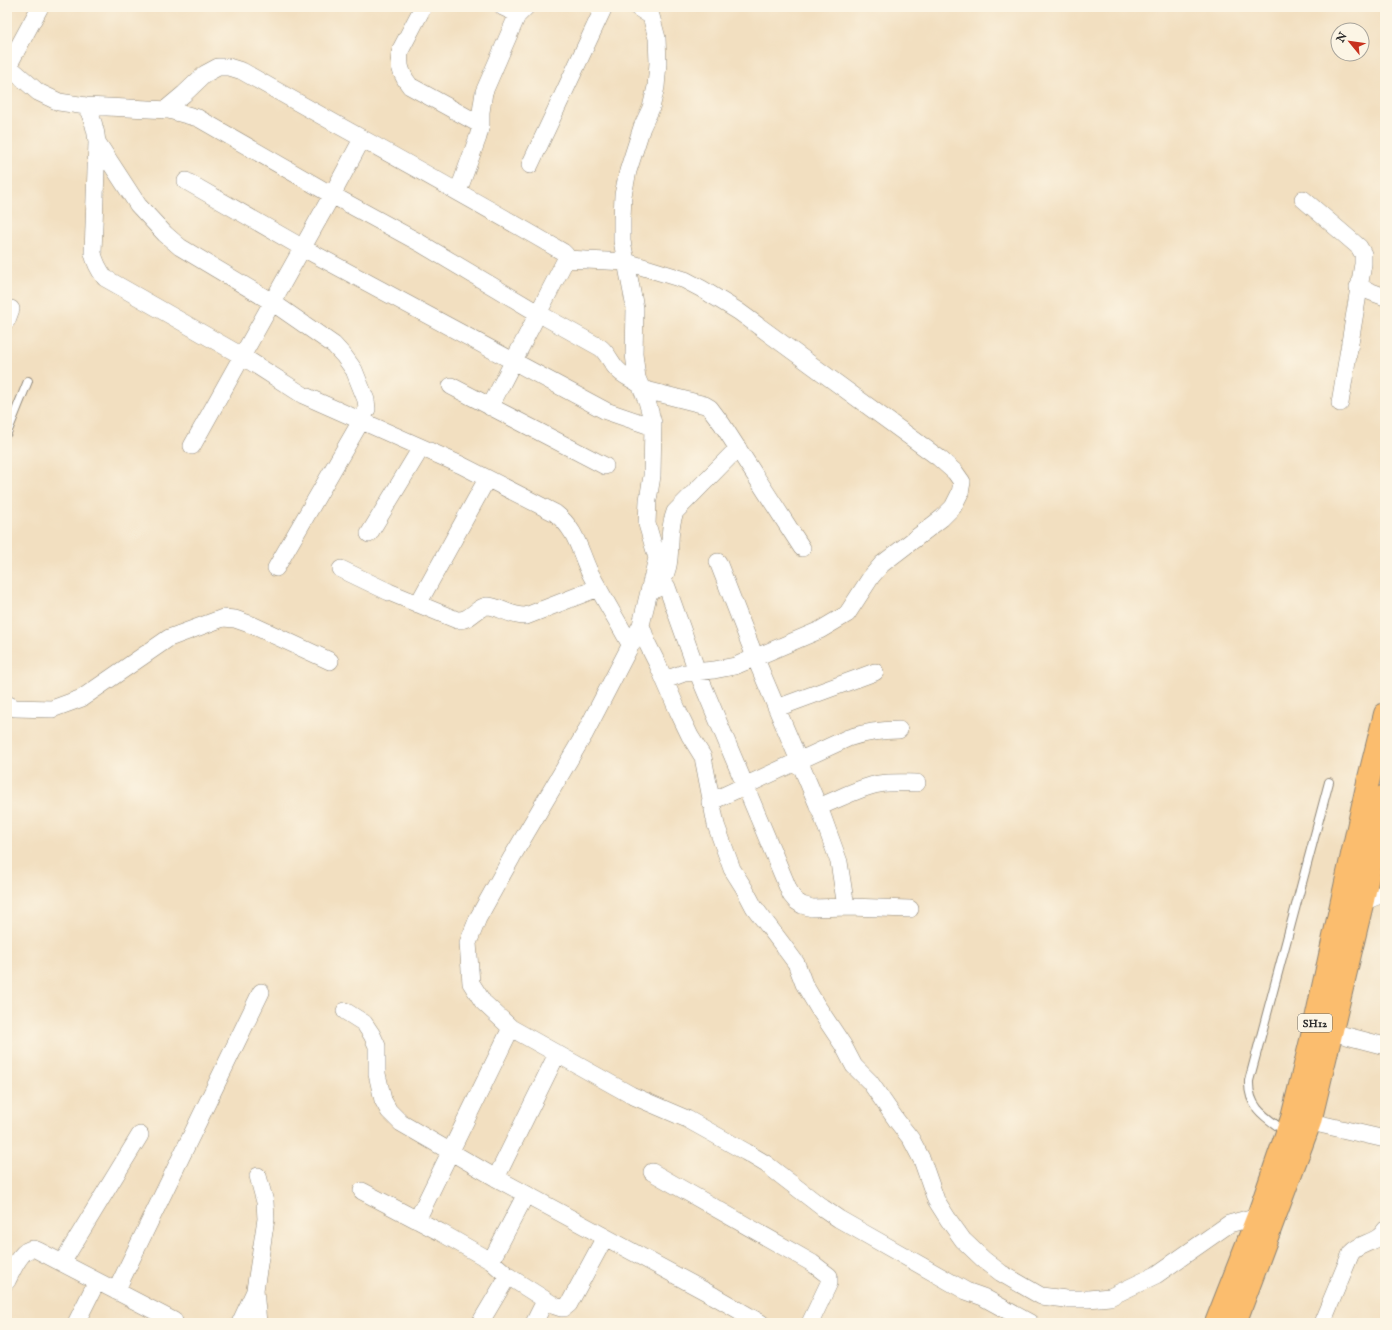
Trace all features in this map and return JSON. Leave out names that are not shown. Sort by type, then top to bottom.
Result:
[{"type":"main road","name":"SH12","points":[[1216,1323],[1296,1124],[1323,1030],[1368,782],[1384,726]]},
{"type":"main road","points":[[1323,1030],[1363,900],[1385,796]]},
{"type":"main road","points":[[1235,1323],[1296,1124]]},
{"type":"street","points":[[40,7],[7,66],[32,87],[48,98],[59,102],[86,106],[175,111],[198,118],[332,195],[420,243],[539,314],[601,348],[616,369],[641,386],[705,405],[710,408],[738,448],[802,548]]},
{"type":"street","points":[[423,7],[401,49],[399,56],[400,66],[404,78],[410,86],[481,125]]},
{"type":"street","points":[[458,192],[478,137],[481,125],[484,92],[522,11],[503,7]]},
{"type":"street","points":[[530,165],[604,7]]},
{"type":"street","points":[[640,8],[651,16],[657,38],[656,86],[651,108],[634,150],[623,194],[622,241],[636,308],[634,354],[637,378],[647,401],[653,427],[652,476],[648,500],[647,524],[657,558],[640,624],[584,735],[482,912],[468,943],[471,983],[483,1002],[511,1028],[631,1095],[687,1119],[746,1152],[776,1172],[839,1219],[966,1291],[983,1297],[1030,1323]]},
{"type":"street","points":[[165,110],[206,74],[218,67],[229,67],[242,71],[563,252],[566,255],[566,259],[490,407]]},
{"type":"street","points":[[86,106],[92,120],[97,142],[93,253],[95,263],[105,278],[242,356],[303,395],[421,448],[555,513],[569,526],[598,588],[630,644]]},
{"type":"street","points":[[192,446],[362,139]]},
{"type":"street","points":[[97,142],[138,205],[165,234],[180,247],[272,302],[334,345],[354,370],[366,400],[367,409],[276,568]]},
{"type":"street","points":[[186,181],[302,248],[606,411],[653,427]]},
{"type":"street","points":[[1303,198],[1359,247],[1363,254],[1363,264],[1340,403]]},
{"type":"street","points":[[566,259],[626,262],[686,280],[702,289],[738,311],[938,458],[955,472],[962,482],[960,493],[953,507],[942,518],[882,564],[871,577],[847,614],[820,630],[735,666],[684,673],[665,680]]},
{"type":"street","points":[[1358,287],[1385,297]]},
{"type":"street","points":[[451,386],[605,466]]},
{"type":"street","points":[[369,534],[421,448]]},
{"type":"street","points":[[647,599],[663,581],[669,567],[672,519],[678,507],[738,448]]},
{"type":"street","points":[[418,604],[487,479]]},
{"type":"street","points":[[718,562],[755,657],[818,807],[839,862],[846,907]]},
{"type":"street","points":[[341,569],[389,592],[457,620],[468,618],[482,608],[488,606],[495,607],[518,617],[526,616],[598,588]]},
{"type":"street","points":[[663,581],[667,587],[697,671],[791,895],[802,906],[812,908],[846,907],[910,909]]},
{"type":"street","points":[[7,704],[15,708],[52,709],[82,698],[169,638],[223,618],[235,619],[252,624],[330,661]]},
{"type":"street","points":[[640,624],[648,645],[690,736],[703,757],[708,778],[710,802],[716,825],[732,869],[754,907],[796,963],[804,984],[816,1006],[840,1039],[854,1066],[870,1082],[896,1122],[911,1140],[922,1160],[936,1200],[963,1240],[983,1259],[1001,1273],[1041,1296],[1066,1299],[1088,1299],[1110,1297],[1156,1275],[1229,1224],[1258,1216]]},
{"type":"street","points":[[777,708],[875,672]]},
{"type":"street","points":[[710,802],[848,738],[859,734],[880,730],[899,730]]},
{"type":"street","points":[[818,807],[879,784],[891,782],[917,783]]},
{"type":"street","points":[[1363,900],[1385,893]]},
{"type":"street","points":[[116,1291],[261,992]]},
{"type":"street","points":[[345,1011],[364,1023],[372,1035],[377,1046],[377,1074],[383,1100],[389,1111],[401,1123],[496,1178],[761,1323]]},
{"type":"street","points":[[417,1220],[511,1028]]},
{"type":"street","points":[[1323,1030],[1385,1046]]},
{"type":"street","points":[[496,1178],[557,1054]]},
{"type":"street","points":[[1296,1124],[1385,1138]]},
{"type":"street","points":[[62,1263],[140,1135]]},
{"type":"street","points":[[652,1172],[823,1270],[829,1276],[829,1283],[810,1323]]},
{"type":"street","points":[[258,1176],[265,1202],[266,1219],[255,1290],[258,1323]]},
{"type":"street","points":[[362,1191],[491,1261],[508,1276],[545,1301],[560,1308],[564,1308],[569,1304],[605,1237]]},
{"type":"street","points":[[491,1261],[526,1194]]},
{"type":"street","points":[[1322,1323],[1351,1253],[1355,1248],[1378,1238],[1385,1230]]},
{"type":"street","points":[[7,1281],[25,1251],[32,1249],[39,1251],[174,1321]]},
{"type":"street","points":[[480,1323],[508,1276]]},
{"type":"street","points":[[76,1323],[97,1281]]},
{"type":"street","points":[[240,1323],[255,1290]]},
{"type":"street","points":[[534,1323],[545,1301]]},
{"type":"lane","points":[[7,433],[28,381]]},
{"type":"lane","points":[[1296,1124],[1263,1115],[1253,1104],[1249,1092],[1249,1082],[1329,782]]}]
